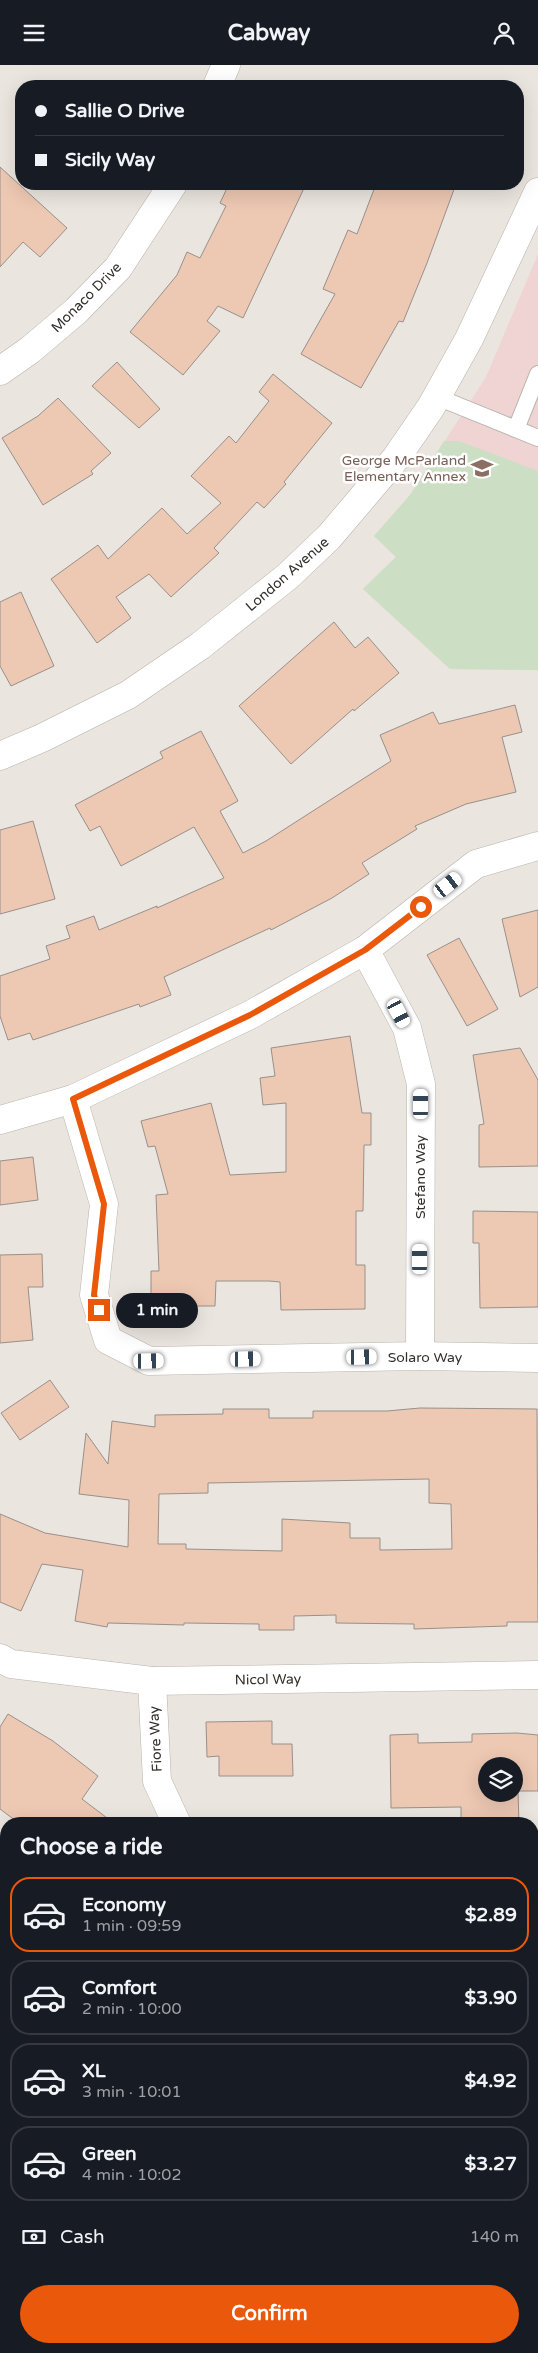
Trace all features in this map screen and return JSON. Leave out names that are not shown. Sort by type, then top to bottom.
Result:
[{"type":"street","points":[[220,80],[226,65]]},
{"type":"street","name":"Monaco Drive","points":[[0,371],[30,350],[76,311],[118,268],[169,190]]},
{"type":"street","name":"London Avenue","points":[[0,756],[42,738],[128,695],[200,646],[288,576],[330,537],[396,458],[437,397],[469,339],[538,191]]},
{"type":"street","points":[[0,1120],[73,1099],[250,1015],[365,950],[476,863],[538,846]]},
{"type":"street","name":"Stefano Way","points":[[365,950],[407,1028],[421,1084],[420,1356]]},
{"type":"street","name":"Solaro Way","points":[[73,1099],[104,1204],[94,1295],[108,1340],[149,1361],[420,1356],[538,1358]]},
{"type":"street","name":"Nicol Way","points":[[0,1658],[11,1664],[152,1681],[538,1675]]},
{"type":"street","name":"Fiore Way","points":[[152,1681],[157,1781],[174,1817]]},
{"type":"lane","points":[[516,429],[538,374]]},
{"type":"lane","points":[[437,397],[538,437]]},
{"type":"shaded area","name":"George McParland Elementary Annex","points":[[538,254],[538,670],[450,669],[363,589],[396,557],[374,536],[410,495],[486,377]]},
{"type":"green space","name":"George McParland Elementary Annex","points":[[444,441],[459,441],[538,471],[538,670],[450,669],[363,589],[396,557],[374,536],[410,495]]},
{"type":"building","points":[[0,167],[15,181],[15,190],[25,190],[67,228],[40,257],[23,242],[0,267]]},
{"type":"building","points":[[226,190],[303,190],[243,318],[218,306],[207,321],[220,331],[183,375],[130,332],[177,275],[187,252],[200,258],[226,206],[220,203]]},
{"type":"building","points":[[374,190],[454,190],[403,322],[399,321],[361,388],[301,354],[335,294],[323,289],[348,230],[357,234]]},
{"type":"building","points":[[117,362],[160,409],[139,428],[92,386]]},
{"type":"building","points":[[273,374],[332,423],[284,482],[286,484],[264,508],[257,502],[214,548],[219,553],[171,597],[149,574],[116,597],[131,618],[97,643],[51,579],[98,545],[108,559],[162,508],[187,534],[221,503],[191,476],[229,436],[236,443],[269,401],[259,392]]},
{"type":"building","points":[[58,398],[111,453],[91,471],[93,474],[43,505],[2,438],[38,416]]},
{"type":"building","points":[[21,592],[54,666],[11,686],[0,666],[0,602]]},
{"type":"building","points":[[334,622],[355,648],[368,637],[399,673],[354,711],[353,709],[291,764],[239,706]]},
{"type":"building","points":[[515,705],[522,732],[502,737],[516,792],[466,804],[415,826],[417,829],[362,863],[369,874],[332,898],[271,930],[270,928],[164,977],[171,995],[140,1007],[139,1004],[33,1040],[30,1033],[8,1040],[0,1016],[0,976],[50,959],[46,946],[70,938],[66,926],[94,916],[99,930],[157,906],[157,908],[224,878],[194,827],[121,866],[100,826],[90,831],[75,805],[163,758],[160,752],[201,731],[238,801],[220,811],[243,853],[266,841],[391,761],[380,735],[433,712],[439,724]]},
{"type":"building","points":[[33,821],[55,899],[0,914],[0,830]]},
{"type":"building","points":[[538,910],[538,987],[520,997],[502,919]]},
{"type":"building","points":[[459,938],[498,1009],[467,1026],[427,955]]},
{"type":"building","points":[[350,1036],[362,1113],[371,1113],[371,1145],[364,1145],[363,1211],[356,1211],[356,1265],[365,1265],[365,1309],[281,1310],[280,1282],[269,1281],[216,1281],[215,1306],[151,1306],[151,1271],[159,1271],[156,1195],[168,1194],[155,1146],[148,1147],[141,1121],[211,1103],[230,1175],[286,1172],[286,1103],[263,1105],[260,1078],[275,1076],[271,1048]]},
{"type":"building","points":[[520,1048],[538,1080],[538,1166],[479,1167],[479,1125],[484,1124],[473,1055]]},
{"type":"building","points":[[33,1157],[38,1200],[0,1205],[0,1161]]},
{"type":"building","points":[[473,1211],[538,1212],[538,1307],[480,1308],[479,1243],[473,1243]]},
{"type":"building","points":[[42,1254],[43,1287],[28,1287],[33,1340],[0,1343],[0,1255]]},
{"type":"building","points":[[50,1380],[69,1407],[20,1440],[1,1413]]},
{"type":"building","points":[[420,1408],[537,1409],[538,1622],[507,1622],[507,1626],[414,1629],[414,1624],[336,1623],[336,1615],[294,1616],[294,1630],[259,1630],[259,1624],[108,1623],[107,1627],[75,1621],[83,1570],[42,1564],[21,1611],[0,1602],[0,1514],[45,1533],[128,1547],[129,1500],[79,1494],[86,1433],[108,1464],[112,1421],[155,1427],[155,1415],[223,1414],[223,1409],[269,1409],[269,1418],[313,1418],[313,1411],[387,1411]],"holes":[[[429,1479],[429,1503],[451,1504],[452,1549],[380,1550],[380,1538],[350,1538],[350,1523],[282,1519],[282,1551],[186,1549],[186,1544],[158,1544],[159,1494],[208,1493],[208,1483]]]},
{"type":"building","points":[[8,1714],[53,1741],[98,1776],[82,1799],[106,1817],[11,1817],[0,1809],[0,1727]]},
{"type":"building","points":[[272,1721],[272,1744],[292,1744],[293,1776],[219,1776],[219,1756],[207,1757],[206,1722]]},
{"type":"building","points":[[517,1733],[538,1735],[538,1791],[523,1791],[523,1757],[478,1757],[478,1802],[518,1802],[519,1817],[461,1817],[461,1807],[391,1808],[390,1735],[418,1734],[418,1743],[472,1742],[472,1734]]},
{"type":"place","name":"George McParland Elementary Annex","points":[[482,468]]},
{"type":"route","points":[[99,1310],[94,1295],[104,1204],[73,1099],[250,1015],[365,950],[421,907]]}]
